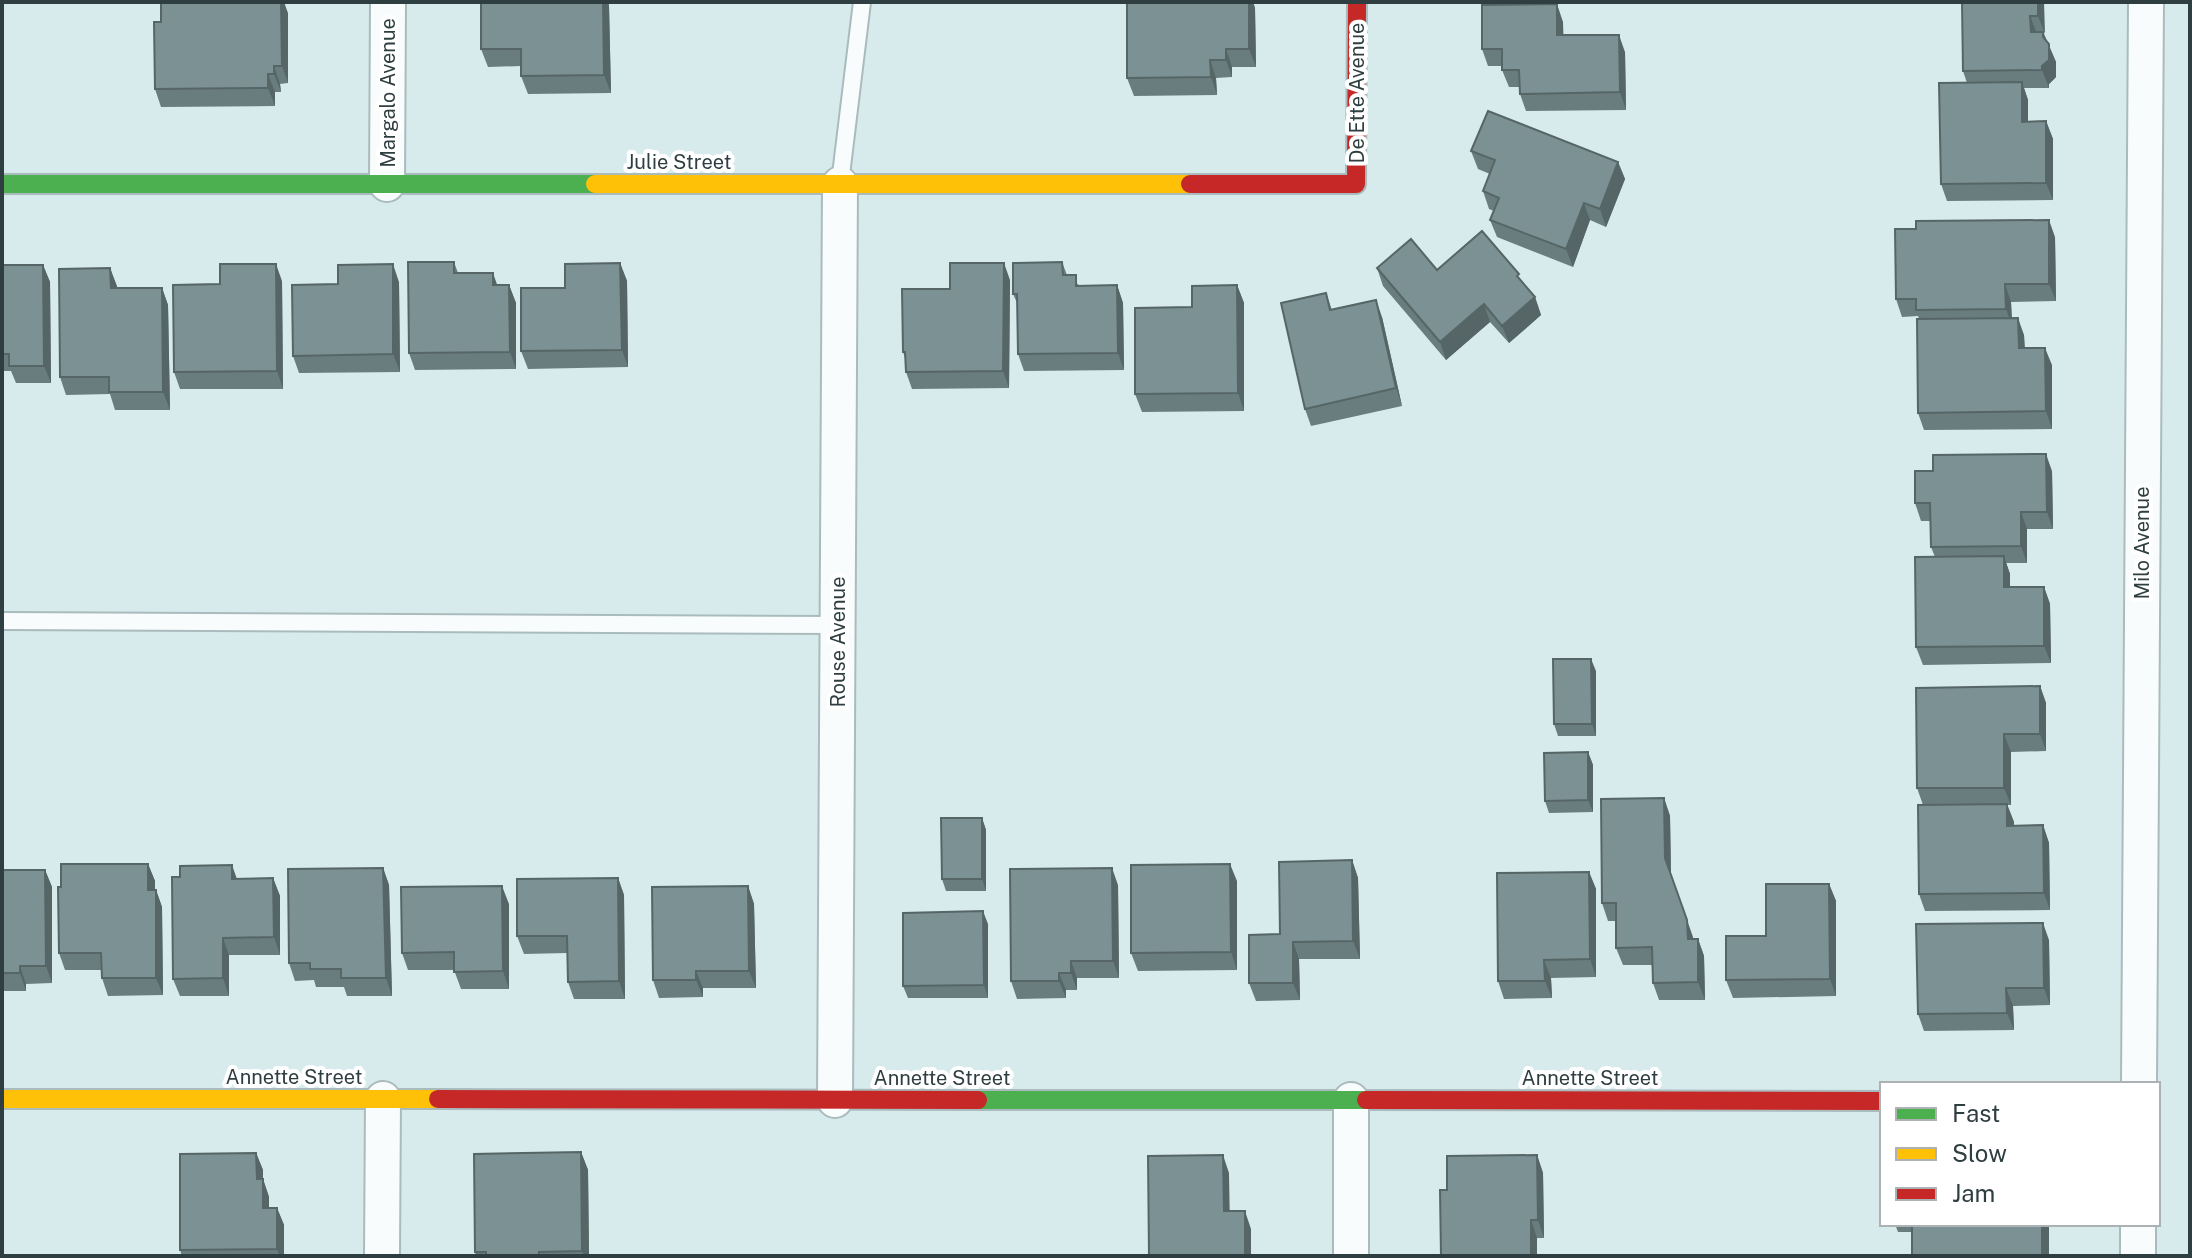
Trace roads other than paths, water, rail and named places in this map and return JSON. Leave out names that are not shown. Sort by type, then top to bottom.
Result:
[{"type":"street","name":"Margalo Avenue","points":[[387,184],[388,2]]},
{"type":"street","name":"De Ette Avenue","points":[[1356,184],[1357,2]]},
{"type":"street","name":"Milo Avenue","points":[[2139,1082],[2146,2]]},
{"type":"street","name":"Julie Street","points":[[2,184],[1356,184]]},
{"type":"street","name":"Rouse Avenue","points":[[835,1100],[840,184]]},
{"type":"street","name":"Annette Street","points":[[2,1099],[1880,1101]]},
{"type":"street","points":[[382,1256],[383,1099]]},
{"type":"street","points":[[1351,1100],[1351,1256]]},
{"type":"street","points":[[2138,1226],[2138,1256]]},
{"type":"lane","points":[[840,184],[862,2]]},
{"type":"lane","points":[[2,621],[838,625]]}]
